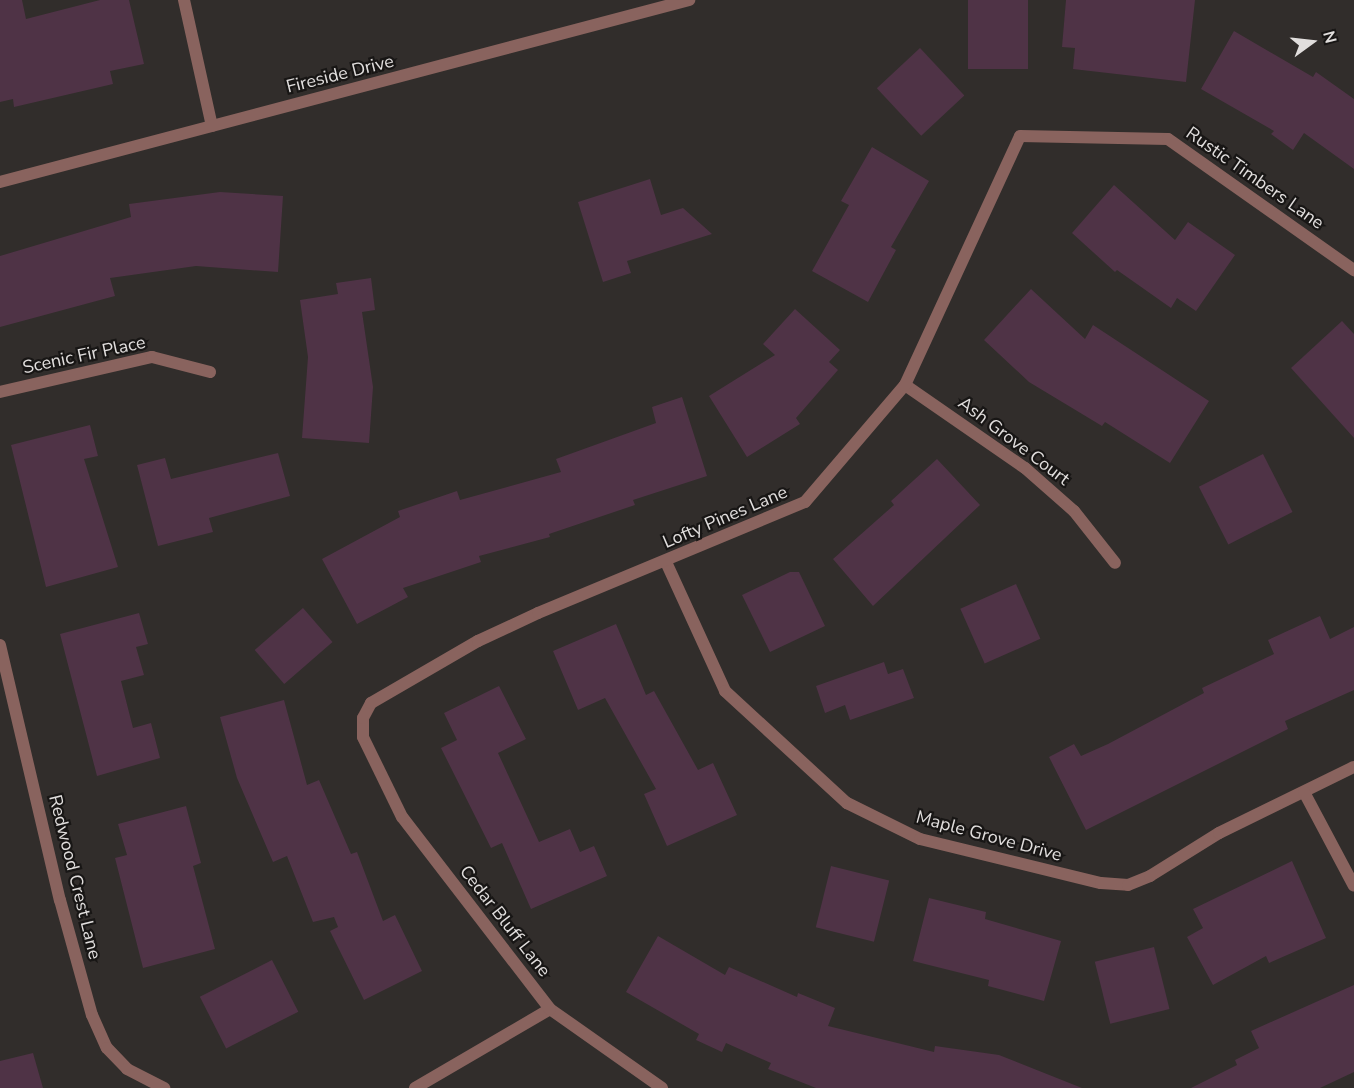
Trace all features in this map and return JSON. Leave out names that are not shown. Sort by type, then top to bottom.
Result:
[{"type":"street","points":[[184,0],[212,126]]},
{"type":"street","name":"Fireside Drive","points":[[0,182],[689,0]]},
{"type":"street","name":"Rustic Timbers Lane","points":[[1020,136],[1168,139],[1354,270]]},
{"type":"street","name":"Lofty Pines Lane","points":[[363,737],[363,718],[370,703],[393,688],[538,613],[666,562],[805,502],[905,385],[1020,136]]},
{"type":"street","name":"Scenic Fir Place","points":[[0,392],[152,357],[210,372]]},
{"type":"street","name":"Ash Grove Court","points":[[905,385],[1025,468],[1074,511],[1115,563]]},
{"type":"street","name":"Maple Grove Drive","points":[[666,562],[725,691],[847,803],[920,839],[1101,883],[1128,885],[1150,876],[1220,833],[1354,767]]},
{"type":"street","name":"Redwood Crest Lane","points":[[0,645],[60,900],[93,1015],[107,1048],[127,1069],[164,1088]]},
{"type":"street","name":"Cedar Bluff Lane","points":[[363,737],[402,818],[550,1009],[662,1088]]},
{"type":"street","points":[[1304,792],[1354,886]]},
{"type":"street","points":[[415,1088],[550,1009]]},
{"type":"building","points":[[0,0],[22,0],[26,19],[100,0],[129,0],[144,64],[110,71],[113,84],[14,107],[13,99],[0,102]]},
{"type":"building","points":[[968,0],[1028,0],[1028,69],[968,69]]},
{"type":"building","points":[[1066,0],[1195,0],[1186,82],[1073,69],[1075,48],[1062,47]]},
{"type":"building","points":[[1234,31],[1313,77],[1316,72],[1354,99],[1354,169],[1304,133],[1293,150],[1271,134],[1274,131],[1201,89]]},
{"type":"building","points":[[920,48],[964,96],[921,136],[877,88]]},
{"type":"building","points":[[872,147],[929,181],[891,247],[896,250],[868,302],[812,271],[849,205],[841,201]]},
{"type":"building","points":[[650,179],[661,215],[683,208],[712,234],[627,261],[631,273],[603,282],[578,202]]},
{"type":"building","points":[[1114,185],[1175,240],[1188,222],[1235,255],[1196,311],[1177,298],[1171,308],[1117,270],[1115,272],[1072,233]]},
{"type":"building","points":[[220,192],[283,196],[278,272],[196,266],[110,278],[115,296],[0,327],[0,256],[131,217],[129,204]]},
{"type":"building","points":[[371,278],[375,310],[362,312],[373,387],[369,443],[302,438],[308,357],[300,300],[338,294],[336,283]]},
{"type":"building","points":[[1031,289],[1085,339],[1093,325],[1209,401],[1170,463],[1105,422],[1102,426],[1029,382],[984,340]]},
{"type":"building","points":[[795,309],[840,350],[829,362],[838,370],[796,418],[800,424],[747,457],[709,396],[775,355],[763,344]]},
{"type":"building","points":[[1342,321],[1354,334],[1354,438],[1291,368]]},
{"type":"building","points":[[682,397],[707,476],[633,500],[635,505],[549,534],[550,537],[479,556],[481,562],[403,588],[408,597],[357,624],[322,559],[400,517],[398,511],[457,491],[460,500],[561,472],[556,459],[656,423],[652,407]]},
{"type":"building","points":[[90,425],[98,456],[84,459],[118,567],[46,587],[11,445]]},
{"type":"building","points":[[278,453],[290,496],[209,518],[213,532],[158,546],[137,465],[165,458],[171,479]]},
{"type":"building","points":[[1263,454],[1293,512],[1228,545],[1199,487]]},
{"type":"building","points":[[937,459],[980,505],[873,606],[833,559],[894,505],[891,501]]},
{"type":"building","points":[[790,572],[799,572],[825,626],[770,652],[742,595]]},
{"type":"building","points":[[1016,584],[1040,639],[985,664],[960,609]]},
{"type":"building","points":[[303,608],[333,642],[284,684],[255,650]]},
{"type":"building","points":[[139,613],[148,644],[136,647],[144,675],[121,681],[133,728],[151,723],[160,758],[97,776],[60,634]]},
{"type":"building","points":[[1320,616],[1330,639],[1354,627],[1354,690],[1285,721],[1288,729],[1086,830],[1049,757],[1074,744],[1081,756],[1108,744],[1204,693],[1202,688],[1274,654],[1268,640]]},
{"type":"building","points":[[616,624],[646,695],[654,691],[698,770],[713,763],[737,815],[667,846],[644,794],[656,789],[605,698],[578,710],[553,651]]},
{"type":"building","points":[[884,662],[888,674],[903,669],[914,698],[850,720],[845,705],[825,713],[816,686]]},
{"type":"building","points":[[499,686],[526,739],[498,753],[539,842],[570,829],[580,852],[594,846],[607,876],[531,909],[502,843],[491,848],[441,748],[457,740],[444,713]]},
{"type":"building","points":[[284,700],[307,785],[319,780],[351,854],[357,852],[383,921],[395,915],[422,971],[364,1000],[330,931],[338,927],[334,917],[313,922],[287,856],[273,862],[237,778],[220,717]]},
{"type":"building","points":[[186,806],[201,863],[193,866],[215,949],[143,968],[115,858],[127,855],[118,824]]},
{"type":"building","points":[[1292,861],[1326,938],[1269,963],[1266,956],[1213,985],[1187,937],[1203,928],[1193,909]]},
{"type":"building","points":[[831,866],[889,881],[874,942],[816,927]]},
{"type":"building","points":[[929,898],[986,912],[985,919],[1061,941],[1044,1001],[988,986],[989,980],[913,961]]},
{"type":"building","points":[[658,936],[725,975],[729,967],[797,997],[798,993],[835,1008],[828,1026],[934,1052],[935,1046],[999,1055],[1082,1088],[816,1088],[768,1069],[771,1063],[726,1043],[722,1052],[696,1040],[699,1034],[626,992]]},
{"type":"building","points":[[1154,947],[1169,1009],[1110,1024],[1095,962]]},
{"type":"building","points":[[272,960],[298,1012],[226,1048],[200,997]]},
{"type":"building","points":[[1354,985],[1354,1072],[1320,1088],[1191,1088],[1237,1065],[1235,1060],[1259,1048],[1251,1031]]},
{"type":"building","points":[[33,1053],[43,1088],[0,1088],[0,1061]]}]
